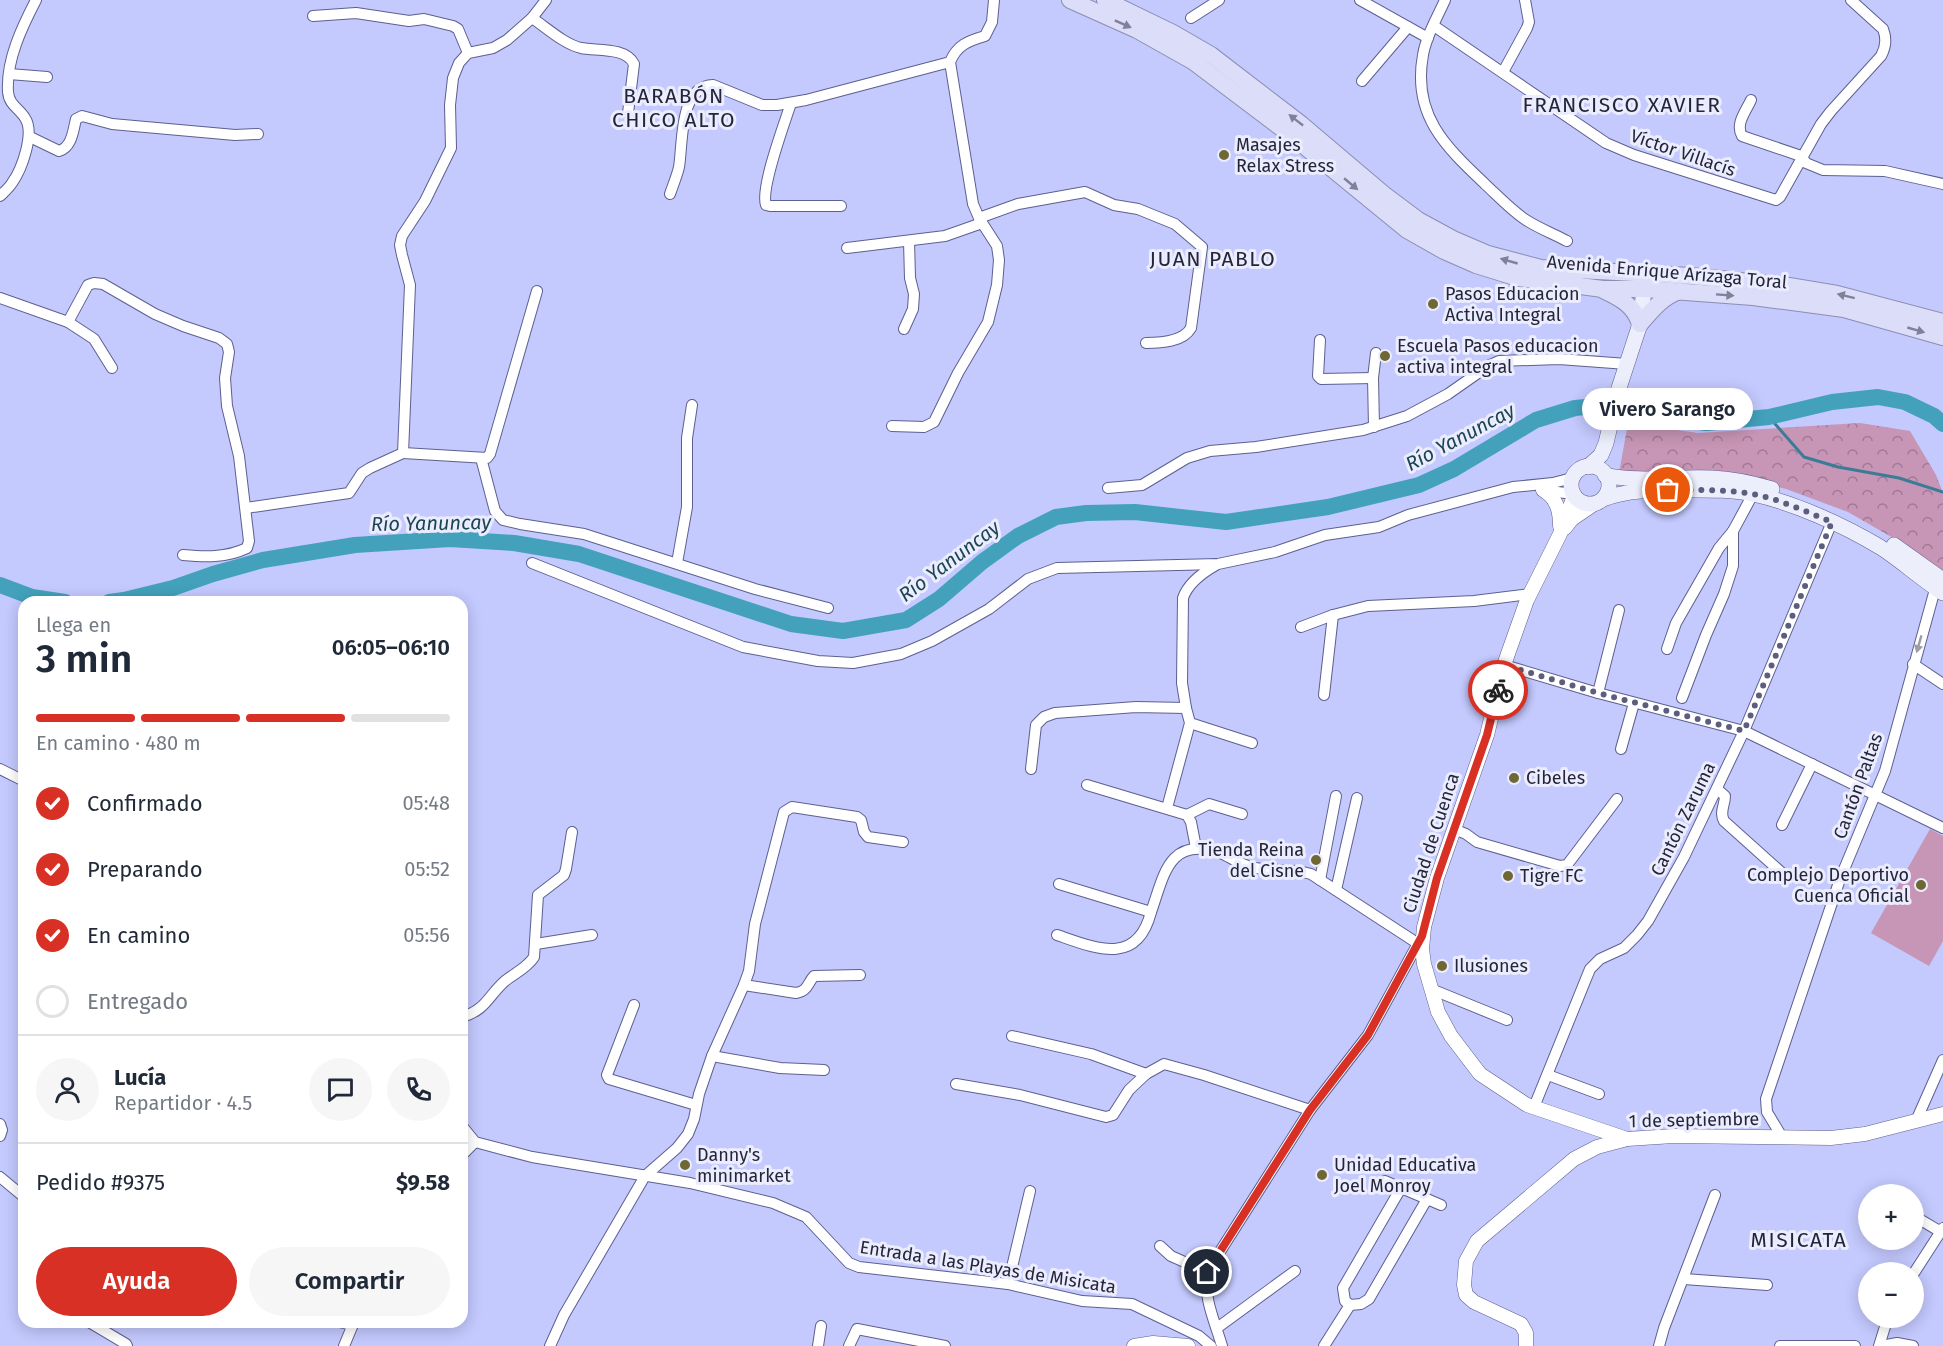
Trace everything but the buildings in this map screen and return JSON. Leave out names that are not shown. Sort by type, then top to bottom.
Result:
[{"type":"main road","name":"Avenida Enrique Arízaga Toral","points":[[1070,0],[1137,30],[1194,62],[1257,108],[1407,230],[1444,251],[1476,265],[1518,278],[1603,289],[1691,276],[1789,286],[1837,294],[1943,322]]},
{"type":"main road","name":"Avenida Enrique Arízaga Toral","points":[[1105,0],[1173,33],[1211,55],[1301,123],[1386,196],[1418,220],[1488,254],[1541,268],[1646,281],[1681,291],[1753,297],[1844,309],[1943,337]]},
{"type":"main road","points":[[1605,474],[1607,441],[1619,388],[1640,324],[1646,281]]},
{"type":"main road","points":[[1603,289],[1620,298],[1634,310],[1640,324]]},
{"type":"main road","points":[[1640,324],[1660,302],[1671,294],[1681,291]]},
{"type":"main road","points":[[1607,441],[1600,455],[1572,478],[1571,489],[1583,503],[1598,502],[1619,493],[1646,490],[1711,490],[1753,494],[1832,522],[1881,548],[1940,584]]},
{"type":"main road","points":[[1588,466],[1597,468],[1608,479],[1608,490],[1598,502]]},
{"type":"main road","points":[[1605,474],[1632,479],[1733,479],[1757,484],[1797,498],[1885,539],[1940,584]]},
{"type":"street","points":[[0,196],[13,182],[21,166],[30,137],[27,121],[9,100],[6,72],[36,0]]},
{"type":"street","points":[[403,453],[410,285],[400,245],[402,236],[425,201],[451,148],[450,105],[453,78],[459,63],[468,53],[493,48],[507,40],[532,18],[546,0]]},
{"type":"street","points":[[892,426],[924,427],[934,422],[988,322],[997,285],[999,260],[997,246],[980,221],[973,204],[950,62],[955,50],[969,40],[985,36],[992,22],[994,0]]},
{"type":"street","points":[[1191,18],[1219,0]]},
{"type":"street","points":[[1360,0],[1428,38]]},
{"type":"street","points":[[1445,0],[1423,54],[1422,93],[1426,112],[1436,131],[1462,162],[1527,220],[1566,241]]},
{"type":"street","points":[[1503,72],[1529,22],[1525,0]]},
{"type":"street","points":[[1801,156],[1831,111],[1884,50],[1886,35],[1883,28],[1851,0]]},
{"type":"street","points":[[313,16],[356,14],[409,21],[424,19],[458,29],[468,53]]},
{"type":"street","points":[[532,18],[576,46],[624,53],[631,58],[634,64],[628,113]]},
{"type":"street","name":"Víctor Villacís","points":[[1434,26],[1606,143],[1634,155],[1776,200],[1780,197],[1801,156]]},
{"type":"street","points":[[1362,81],[1408,27]]},
{"type":"street","points":[[670,194],[678,171],[684,117],[698,89],[705,85],[713,85],[762,105],[791,103],[950,62]]},
{"type":"street","points":[[6,72],[47,77]]},
{"type":"street","points":[[1751,100],[1739,124],[1738,131],[1742,136],[1801,156],[1806,163],[1822,170],[1885,171],[1943,184]]},
{"type":"street","points":[[791,103],[776,148],[765,200],[766,205],[841,206]]},
{"type":"street","points":[[30,137],[59,151],[65,149],[69,144],[76,119],[82,116],[121,125],[235,135],[258,134]]},
{"type":"street","points":[[847,248],[945,236],[1018,204],[1085,192],[1114,205],[1138,208],[1175,224],[1202,247],[1191,328],[1182,337],[1146,344]]},
{"type":"street","points":[[904,328],[913,309],[909,241]]},
{"type":"street","points":[[68,322],[88,285],[102,284],[155,314],[219,338],[227,344],[230,352],[225,378],[227,406],[239,456],[249,541],[247,549],[231,554],[183,555]]},
{"type":"street","points":[[246,507],[349,493],[362,473],[403,453],[487,458],[537,291]]},
{"type":"street","points":[[0,298],[68,322],[94,339],[112,368]]},
{"type":"street","points":[[1320,340],[1318,376],[1321,379],[1373,378]]},
{"type":"street","points":[[1374,427],[1373,378],[1376,353]]},
{"type":"street","points":[[1108,488],[1142,485],[1187,458],[1210,451],[1256,447],[1374,427],[1407,416],[1448,394],[1499,361],[1559,359],[1627,364]]},
{"type":"street","points":[[677,563],[687,507],[687,438],[692,405]]},
{"type":"street","points":[[481,458],[495,511],[503,520],[584,534],[754,589],[828,608]]},
{"type":"street","points":[[1537,488],[1572,478]]},
{"type":"street","points":[[532,563],[743,647],[818,661],[853,663],[902,654],[932,641],[989,609],[1028,579],[1057,568],[1218,564],[1275,552],[1325,534],[1378,527],[1407,515],[1513,487],[1537,488],[1574,495]]},
{"type":"street","points":[[1537,488],[1554,500],[1558,507],[1560,534]]},
{"type":"street","points":[[1667,649],[1676,623],[1753,494]]},
{"type":"street","name":"Ciudad de Cuenca","points":[[1574,495],[1560,534],[1530,594],[1504,665],[1487,735],[1437,878],[1419,939],[1438,1012],[1451,1036],[1480,1074],[1534,1107],[1627,1139]]},
{"type":"street","name":"Ciudad de Cuenca","points":[[1560,534],[1572,519],[1598,502]]},
{"type":"street","name":"Cantón Zaruma","points":[[1534,1107],[1590,969],[1600,959],[1624,948],[1648,921],[1684,857],[1744,731],[1832,522]]},
{"type":"street","points":[[1682,698],[1733,566],[1733,531]]},
{"type":"street","points":[[1167,808],[1190,723],[1182,683],[1183,598],[1186,590],[1197,578],[1218,564]]},
{"type":"street","name":"Cantón Paltas","points":[[1782,1137],[1767,1112],[1766,1099],[1840,879],[1885,771],[1913,664],[1940,584]]},
{"type":"street","points":[[1301,627],[1333,615],[1368,606],[1474,601],[1530,594]]},
{"type":"street","points":[[1598,693],[1618,610]]},
{"type":"street","points":[[1324,695],[1333,615]]},
{"type":"street","points":[[1913,664],[1943,684]]},
{"type":"street","points":[[1504,665],[1634,703],[1744,731],[1943,828]]},
{"type":"street","points":[[1622,749],[1634,703]]},
{"type":"street","points":[[1031,769],[1036,725],[1044,717],[1055,713],[1136,707],[1186,708]]},
{"type":"street","points":[[1190,723],[1252,743]]},
{"type":"street","points":[[1782,825],[1812,764]]},
{"type":"street","points":[[0,769],[18,778]]},
{"type":"street","points":[[1087,785],[1187,815],[1191,822],[1196,848]]},
{"type":"street","points":[[1716,789],[1725,796],[1721,812],[1724,821],[1782,873]]},
{"type":"street","points":[[1320,880],[1336,796]]},
{"type":"street","points":[[1454,829],[1487,846],[1560,866],[1568,865],[1617,799]]},
{"type":"street","points":[[1338,892],[1359,800]]},
{"type":"street","points":[[1187,815],[1209,804],[1242,814]]},
{"type":"street","points":[[550,1346],[564,1315],[645,1176],[677,1148],[688,1134],[712,1056],[744,985],[751,960],[755,924],[782,816],[787,808],[857,817],[861,820],[868,837],[903,842]]},
{"type":"street","points":[[468,1014],[484,1007],[504,982],[530,964],[534,957],[538,896],[564,875],[572,832]]},
{"type":"street","points":[[1057,935],[1113,950],[1123,949],[1132,944],[1142,932],[1151,912],[1168,863],[1175,855],[1196,848],[1218,852],[1251,867],[1298,870],[1311,874],[1419,939],[1368,1035],[1310,1110],[1207,1272],[1205,1283],[1207,1298],[1222,1346]]},
{"type":"street","points":[[1059,884],[1151,912]]},
{"type":"street","points":[[536,944],[592,935]]},
{"type":"street","points":[[744,985],[796,993],[803,992],[814,976],[860,975]]},
{"type":"street","points":[[1431,989],[1508,1020]]},
{"type":"street","points":[[634,1005],[607,1075],[609,1079],[696,1106]]},
{"type":"street","points":[[1012,1035],[1091,1054],[1146,1074]]},
{"type":"street","points":[[712,1056],[780,1068],[824,1070]]},
{"type":"street","points":[[1916,1121],[1943,1060]]},
{"type":"street","points":[[956,1084],[1051,1102],[1106,1118],[1113,1115],[1123,1097],[1146,1074],[1164,1064],[1310,1110]]},
{"type":"street","points":[[1548,1075],[1599,1094]]},
{"type":"street","name":"1 de septiembre","points":[[1526,1346],[1526,1333],[1521,1324],[1474,1302],[1466,1295],[1464,1285],[1466,1261],[1477,1240],[1574,1159],[1608,1143],[1627,1139],[1673,1136],[1831,1137],[1865,1134],[1943,1114]]},
{"type":"street","points":[[0,1124],[2,1130],[0,1136]]},
{"type":"street","points":[[1586,1124],[1587,1152]]},
{"type":"street","points":[[468,1133],[475,1142],[468,1149]]},
{"type":"street","name":"Entrada a las Playas de Misicata","points":[[475,1142],[532,1157],[700,1186],[773,1203],[806,1218],[849,1263],[859,1267],[1008,1284],[1082,1300],[1132,1304],[1199,1336],[1211,1346]]},
{"type":"street","points":[[0,1177],[18,1192]]},
{"type":"street","points":[[1385,1181],[1441,1205]]},
{"type":"street","points":[[1401,1188],[1342,1288],[1345,1301],[1350,1305],[1361,1304],[1369,1299],[1427,1199]]},
{"type":"street","points":[[1008,1284],[1030,1191]]},
{"type":"street","points":[[1659,1346],[1715,1195]]},
{"type":"street","points":[[1921,1262],[1942,1230],[1924,1221]]},
{"type":"street","points":[[1160,1246],[1171,1256],[1207,1272]]},
{"type":"street","points":[[1217,1328],[1295,1271]]},
{"type":"street","points":[[1684,1279],[1767,1285]]},
{"type":"street","points":[[1324,1346],[1350,1305]]},
{"type":"street","points":[[818,1346],[821,1326]]},
{"type":"street","points":[[99,1328],[127,1346]]},
{"type":"street","points":[[344,1346],[352,1328]]},
{"type":"street","points":[[1885,1328],[1880,1346],[1897,1343],[1913,1346]]},
{"type":"street","points":[[849,1346],[857,1329],[913,1343],[945,1346]]},
{"type":"street","points":[[1134,1346],[1153,1343],[1188,1346]]},
{"type":"street","points":[[1780,1346],[1855,1346]]},
{"type":"green space","points":[[1628,423],[1698,433],[1860,423],[1910,431],[1936,475],[1943,493],[1943,572],[1907,546],[1848,512],[1786,489],[1712,471],[1619,473]]},
{"type":"green space","name":"Complejo Deportivo Cuenca Oficial","points":[[1930,829],[1943,836],[1943,941],[1929,966],[1871,933]]},
{"type":"waterway","name":"Río Yanuncay","points":[[140,596],[263,560],[355,545],[450,539],[514,543],[579,554],[791,624],[843,631],[906,620],[939,599],[982,562],[1018,536],[1056,517],[1086,513],[1135,512],[1226,522],[1328,507],[1419,485],[1454,469],[1536,420],[1575,408],[1596,406],[1706,423],[1769,417],[1832,402],[1878,397],[1905,402],[1934,416],[1943,424]]},
{"type":"waterway","name":"Río Yanuncay","points":[[1769,417],[1804,457],[1838,467],[1899,478],[1943,492]]},
{"type":"waterway","name":"Río Yanuncay","points":[[0,585],[29,596]]},
{"type":"way so far","points":[[1498,690],[1504,665],[1598,693],[1744,731],[1832,522],[1753,494],[1711,490],[1668,490]]},
{"type":"place","name":"Masajes Relax Stress","points":[[1224,155]]},
{"type":"place","name":"Pasos Educacion Activa Integral","points":[[1433,304]]},
{"type":"place","name":"Escuela Pasos educacion activa integral","points":[[1385,356]]},
{"type":"place","name":"Vivero Sarango","points":[[1668,490]]},
{"type":"place","name":"Cibeles","points":[[1514,778]]},
{"type":"place","name":"Tienda Reina del Cisne","points":[[1316,860]]},
{"type":"place","name":"Tigre FC","points":[[1508,876]]},
{"type":"place","name":"Complejo Deportivo Cuenca Oficial","points":[[1921,885]]},
{"type":"place","name":"Ilusiones","points":[[1442,966]]},
{"type":"place","name":"Danny's minimarket","points":[[685,1165]]},
{"type":"place","name":"Unidad Educativa Joel Monroy","points":[[1322,1175]]},
{"type":"district","name":"FRANCISCO XAVIER","points":[[1622,105]]},
{"type":"district","name":"BARABÓN CHICO ALTO","points":[[674,108]]},
{"type":"district","name":"JUAN PABLO","points":[[1213,259]]},
{"type":"district","name":"MISICATA","points":[[1799,1240]]},
{"type":"route","points":[[1207,1272],[1310,1110],[1368,1035],[1422,936],[1437,878],[1487,735],[1498,690]]}]
